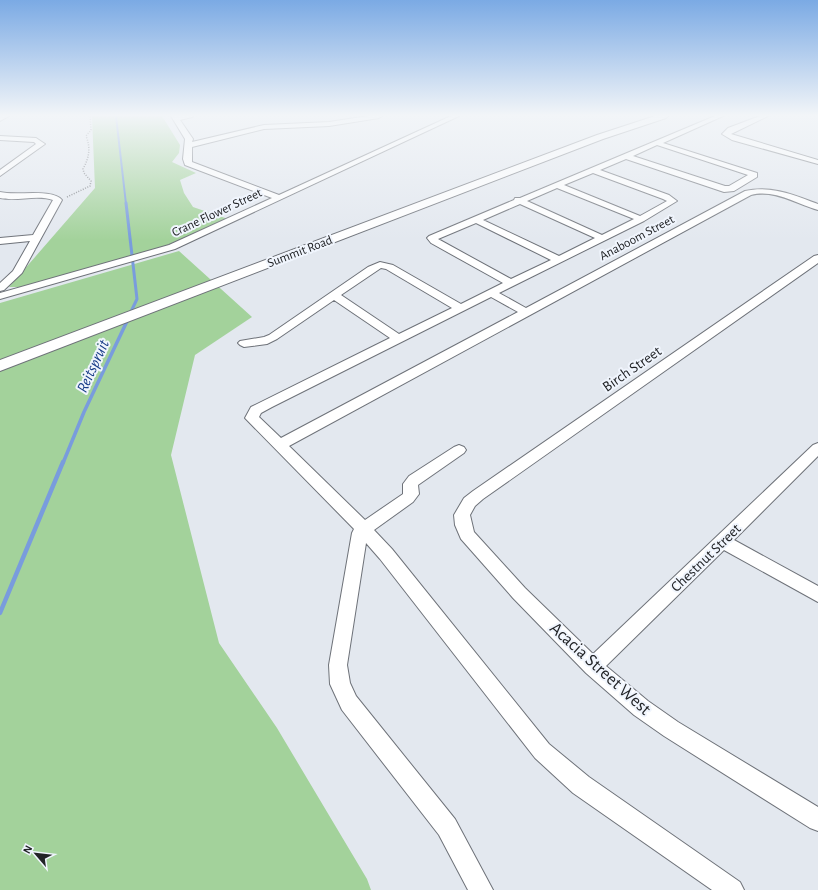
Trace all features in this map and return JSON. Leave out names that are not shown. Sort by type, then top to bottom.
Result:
[{"type":"main road","name":"Summit Road","points":[[0,366],[109,326],[547,158]]},
{"type":"street","points":[[0,174],[23,158]]},
{"type":"street","points":[[187,158],[191,165],[280,198]]},
{"type":"street","name":"Crane Flower Street","points":[[0,296],[168,249],[366,158]]},
{"type":"street","points":[[511,283],[432,240],[432,238],[475,218],[622,158]]},
{"type":"street","points":[[631,158],[724,189],[731,189],[754,176],[739,169],[703,158]]},
{"type":"street","points":[[803,158],[818,162]]},
{"type":"street","points":[[593,170],[672,200],[672,202],[641,219],[256,410],[252,416],[253,420],[363,529],[386,554],[542,751],[581,785],[732,890]]},
{"type":"street","points":[[557,185],[641,219]]},
{"type":"street","name":"Anaboom Street","points":[[279,445],[748,193],[754,191],[771,192],[818,207]]},
{"type":"street","points":[[0,195],[12,197],[49,196],[58,199],[17,273],[0,288]]},
{"type":"street","points":[[518,200],[602,238]]},
{"type":"street","points":[[475,218],[558,259]]},
{"type":"street","points":[[0,241],[36,238]]},
{"type":"street","name":"Birch Street","points":[[466,507],[469,502],[491,486],[818,258]]},
{"type":"street","points":[[244,343],[261,341],[273,337],[376,267],[384,266],[460,308]]},
{"type":"street","points":[[491,293],[526,312]]},
{"type":"street","points":[[334,295],[399,339]]},
{"type":"street","name":"Chestnut Street","points":[[593,667],[818,448]]},
{"type":"street","points":[[459,450],[414,480],[410,484],[409,488],[411,494],[408,498],[363,529],[359,535],[357,558],[338,665],[340,684],[349,703],[447,827],[454,837],[481,890]]},
{"type":"street","name":"Acacia Street West","points":[[466,507],[462,520],[468,534],[519,593],[619,691],[653,717],[818,820]]},
{"type":"street","points":[[723,542],[818,595]]},
{"type":"path","points":[[65,199],[90,186],[91,181],[84,173],[83,169],[89,158]]},
{"type":"green space","points":[[94,158],[175,158],[172,162],[196,173],[180,180],[184,193],[193,207],[228,219],[163,247],[23,287],[9,287],[95,188]]},
{"type":"green space","name":"Reitspruit","points":[[179,251],[252,317],[195,355],[171,455],[219,643],[277,728],[367,879],[371,890],[0,890],[0,303]]},
{"type":"waterway","name":"Reitspruit","points":[[121,158],[126,204]]},
{"type":"waterway","name":"Reitspruit","points":[[126,203],[137,299],[128,318]]},
{"type":"waterway","name":"Reitspruit","points":[[63,463],[84,412],[129,317]]},
{"type":"waterway","name":"Reitspruit","points":[[0,613],[63,462]]}]
